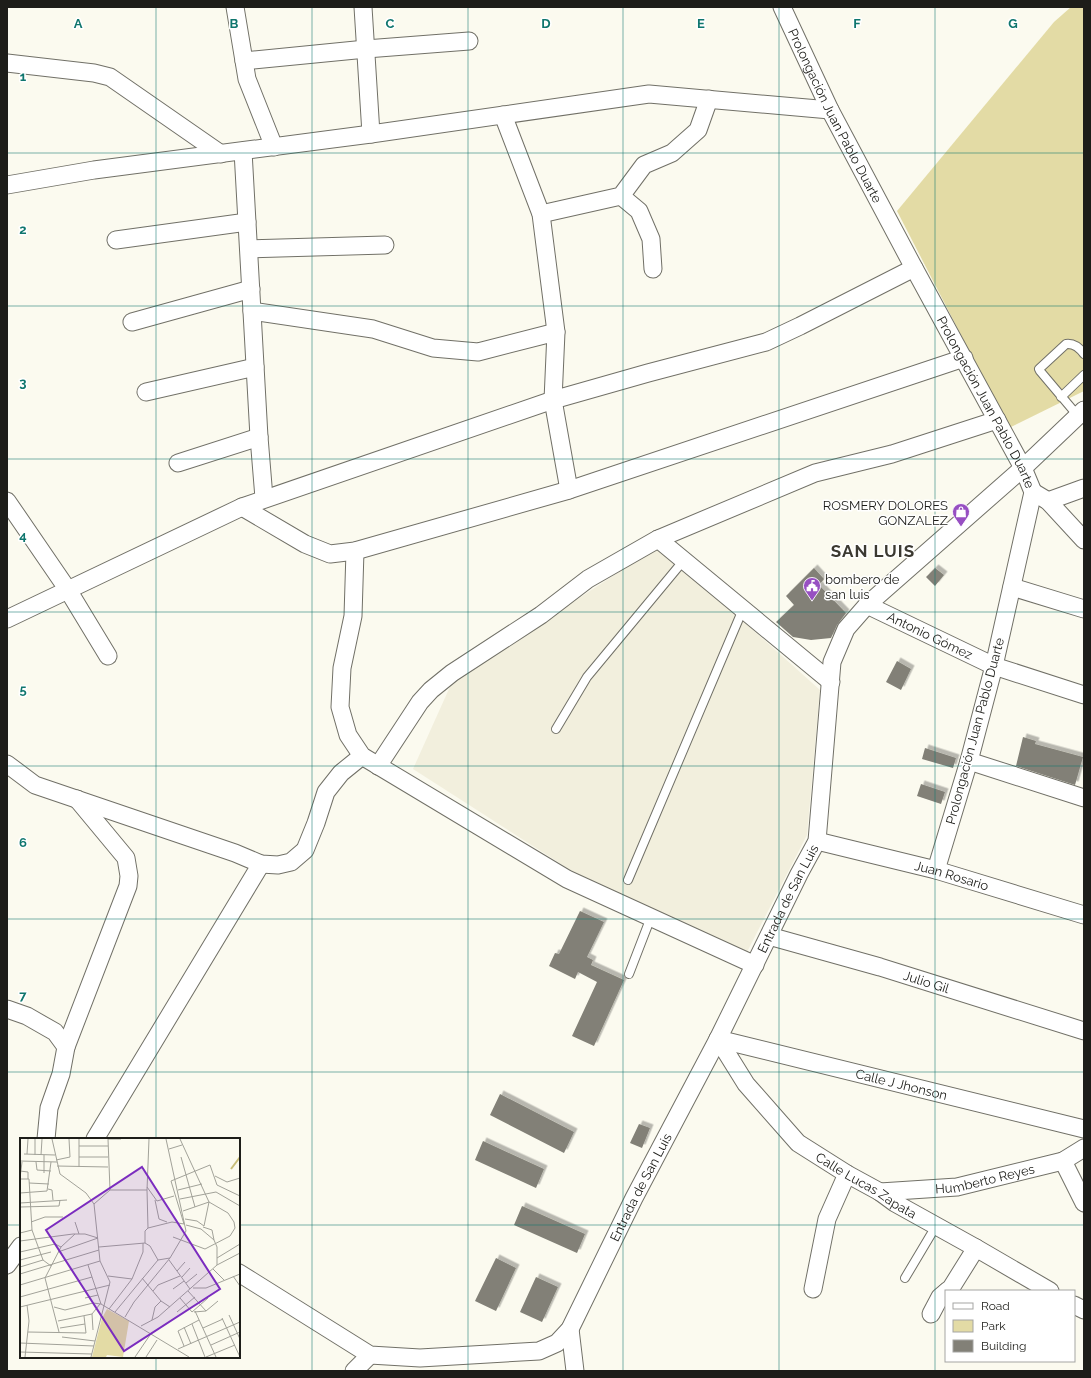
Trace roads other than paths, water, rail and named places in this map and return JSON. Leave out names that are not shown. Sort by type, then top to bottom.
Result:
[{"type":"street","points":[[235,7],[247,79],[274,147]]},
{"type":"street","points":[[363,7],[371,134]]},
{"type":"street","name":"Prolongación Juan Pablo Duarte","points":[[782,7],[830,110],[1023,468],[1033,492],[994,666],[969,761],[936,870]]},
{"type":"street","points":[[244,61],[469,41]]},
{"type":"street","points":[[7,63],[94,73],[110,77],[221,154]]},
{"type":"street","points":[[7,185],[94,170],[371,134],[650,94],[830,110]]},
{"type":"street","points":[[541,214],[621,196],[644,165],[672,153],[698,130],[709,99]]},
{"type":"street","points":[[503,114],[541,214],[556,332],[553,400],[569,490]]},
{"type":"street","points":[[243,151],[259,437],[264,498]]},
{"type":"street","points":[[621,196],[639,211],[651,239],[653,269]]},
{"type":"street","points":[[116,240],[247,222]]},
{"type":"street","points":[[249,249],[385,244]]},
{"type":"street","points":[[7,619],[242,507],[264,498],[553,400],[766,342],[914,268]]},
{"type":"street","points":[[132,322],[251,288]]},
{"type":"street","points":[[252,311],[373,329],[433,348],[478,352],[556,332]]},
{"type":"street","points":[[242,507],[305,544],[330,554],[355,551],[569,490],[964,358]]},
{"type":"street","points":[[146,392],[255,367]]},
{"type":"street","name":"Entrada de San Luis","points":[[570,1329],[634,1198],[718,1039],[799,874],[817,842],[832,662],[846,629],[868,605],[1023,468],[1081,413]]},
{"type":"street","points":[[378,766],[420,702],[431,690],[452,673],[541,615],[588,579],[658,539],[815,473],[892,454],[997,420]]},
{"type":"street","points":[[178,463],[259,437]]},
{"type":"street","points":[[1048,501],[1084,488]]},
{"type":"street","points":[[1033,492],[1048,501],[1084,540]]},
{"type":"street","points":[[7,501],[68,590],[108,656]]},
{"type":"street","points":[[658,539],[831,682]]},
{"type":"street","points":[[355,551],[353,616],[342,668],[340,707],[348,735],[362,756],[567,879],[755,965]]},
{"type":"street","points":[[1012,587],[1084,609]]},
{"type":"street","name":"Antonio Gómez","points":[[868,605],[994,666],[1084,695]]},
{"type":"street","points":[[7,764],[35,784],[235,853],[261,864],[278,864],[291,862],[305,850],[326,792],[341,773],[362,756]]},
{"type":"street","points":[[969,761],[1084,798]]},
{"type":"street","points":[[46,1138],[49,1108],[61,1074],[66,1046],[128,886],[129,876],[126,858],[78,799]]},
{"type":"street","name":"Juan Rosario","points":[[817,842],[936,870],[1084,915]]},
{"type":"street","points":[[96,1138],[261,864]]},
{"type":"street","name":"Julio Gil","points":[[769,936],[880,967],[1084,1031]]},
{"type":"street","points":[[7,1009],[28,1016],[55,1032],[66,1046]]},
{"type":"street","name":"Calle J Jhonson","points":[[718,1039],[1084,1130]]},
{"type":"street","name":"Calle Lucas Zapata","points":[[718,1039],[746,1084],[798,1143],[847,1174],[880,1192],[895,1203],[1048,1290]]},
{"type":"street","name":"Humberto Reyes","points":[[880,1192],[957,1187],[1063,1161],[1084,1148]]},
{"type":"street","points":[[1063,1161],[1084,1203]]},
{"type":"street","points":[[813,1289],[827,1219],[847,1174]]},
{"type":"street","points":[[7,1265],[20,1247]]},
{"type":"street","points":[[949,1290],[976,1248]]},
{"type":"street","points":[[240,1274],[370,1355],[420,1358],[539,1351],[557,1343],[570,1329]]},
{"type":"street","points":[[931,1314],[940,1297],[945,1293]]},
{"type":"street","points":[[1075,1306],[1084,1310]]},
{"type":"street","points":[[570,1329],[575,1371]]},
{"type":"street","points":[[354,1371],[370,1355]]},
{"type":"lane","points":[[1081,413],[1061,397],[1040,372],[1040,368],[1066,344],[1075,345],[1084,354]]},
{"type":"lane","points":[[1061,397],[1084,375]]},
{"type":"lane","points":[[556,728],[587,677],[684,560]]},
{"type":"lane","points":[[628,880],[743,609]]},
{"type":"lane","points":[[629,974],[651,917]]},
{"type":"lane","points":[[905,1278],[936,1226]]},
{"type":"place","name":"ROSMERY DOLORES GONZALEZ","points":[[961,527]]},
{"type":"place","name":"bombero de san luis","points":[[812,601]]},
{"type":"district","name":"SAN LUIS","points":[[873,551]]}]
